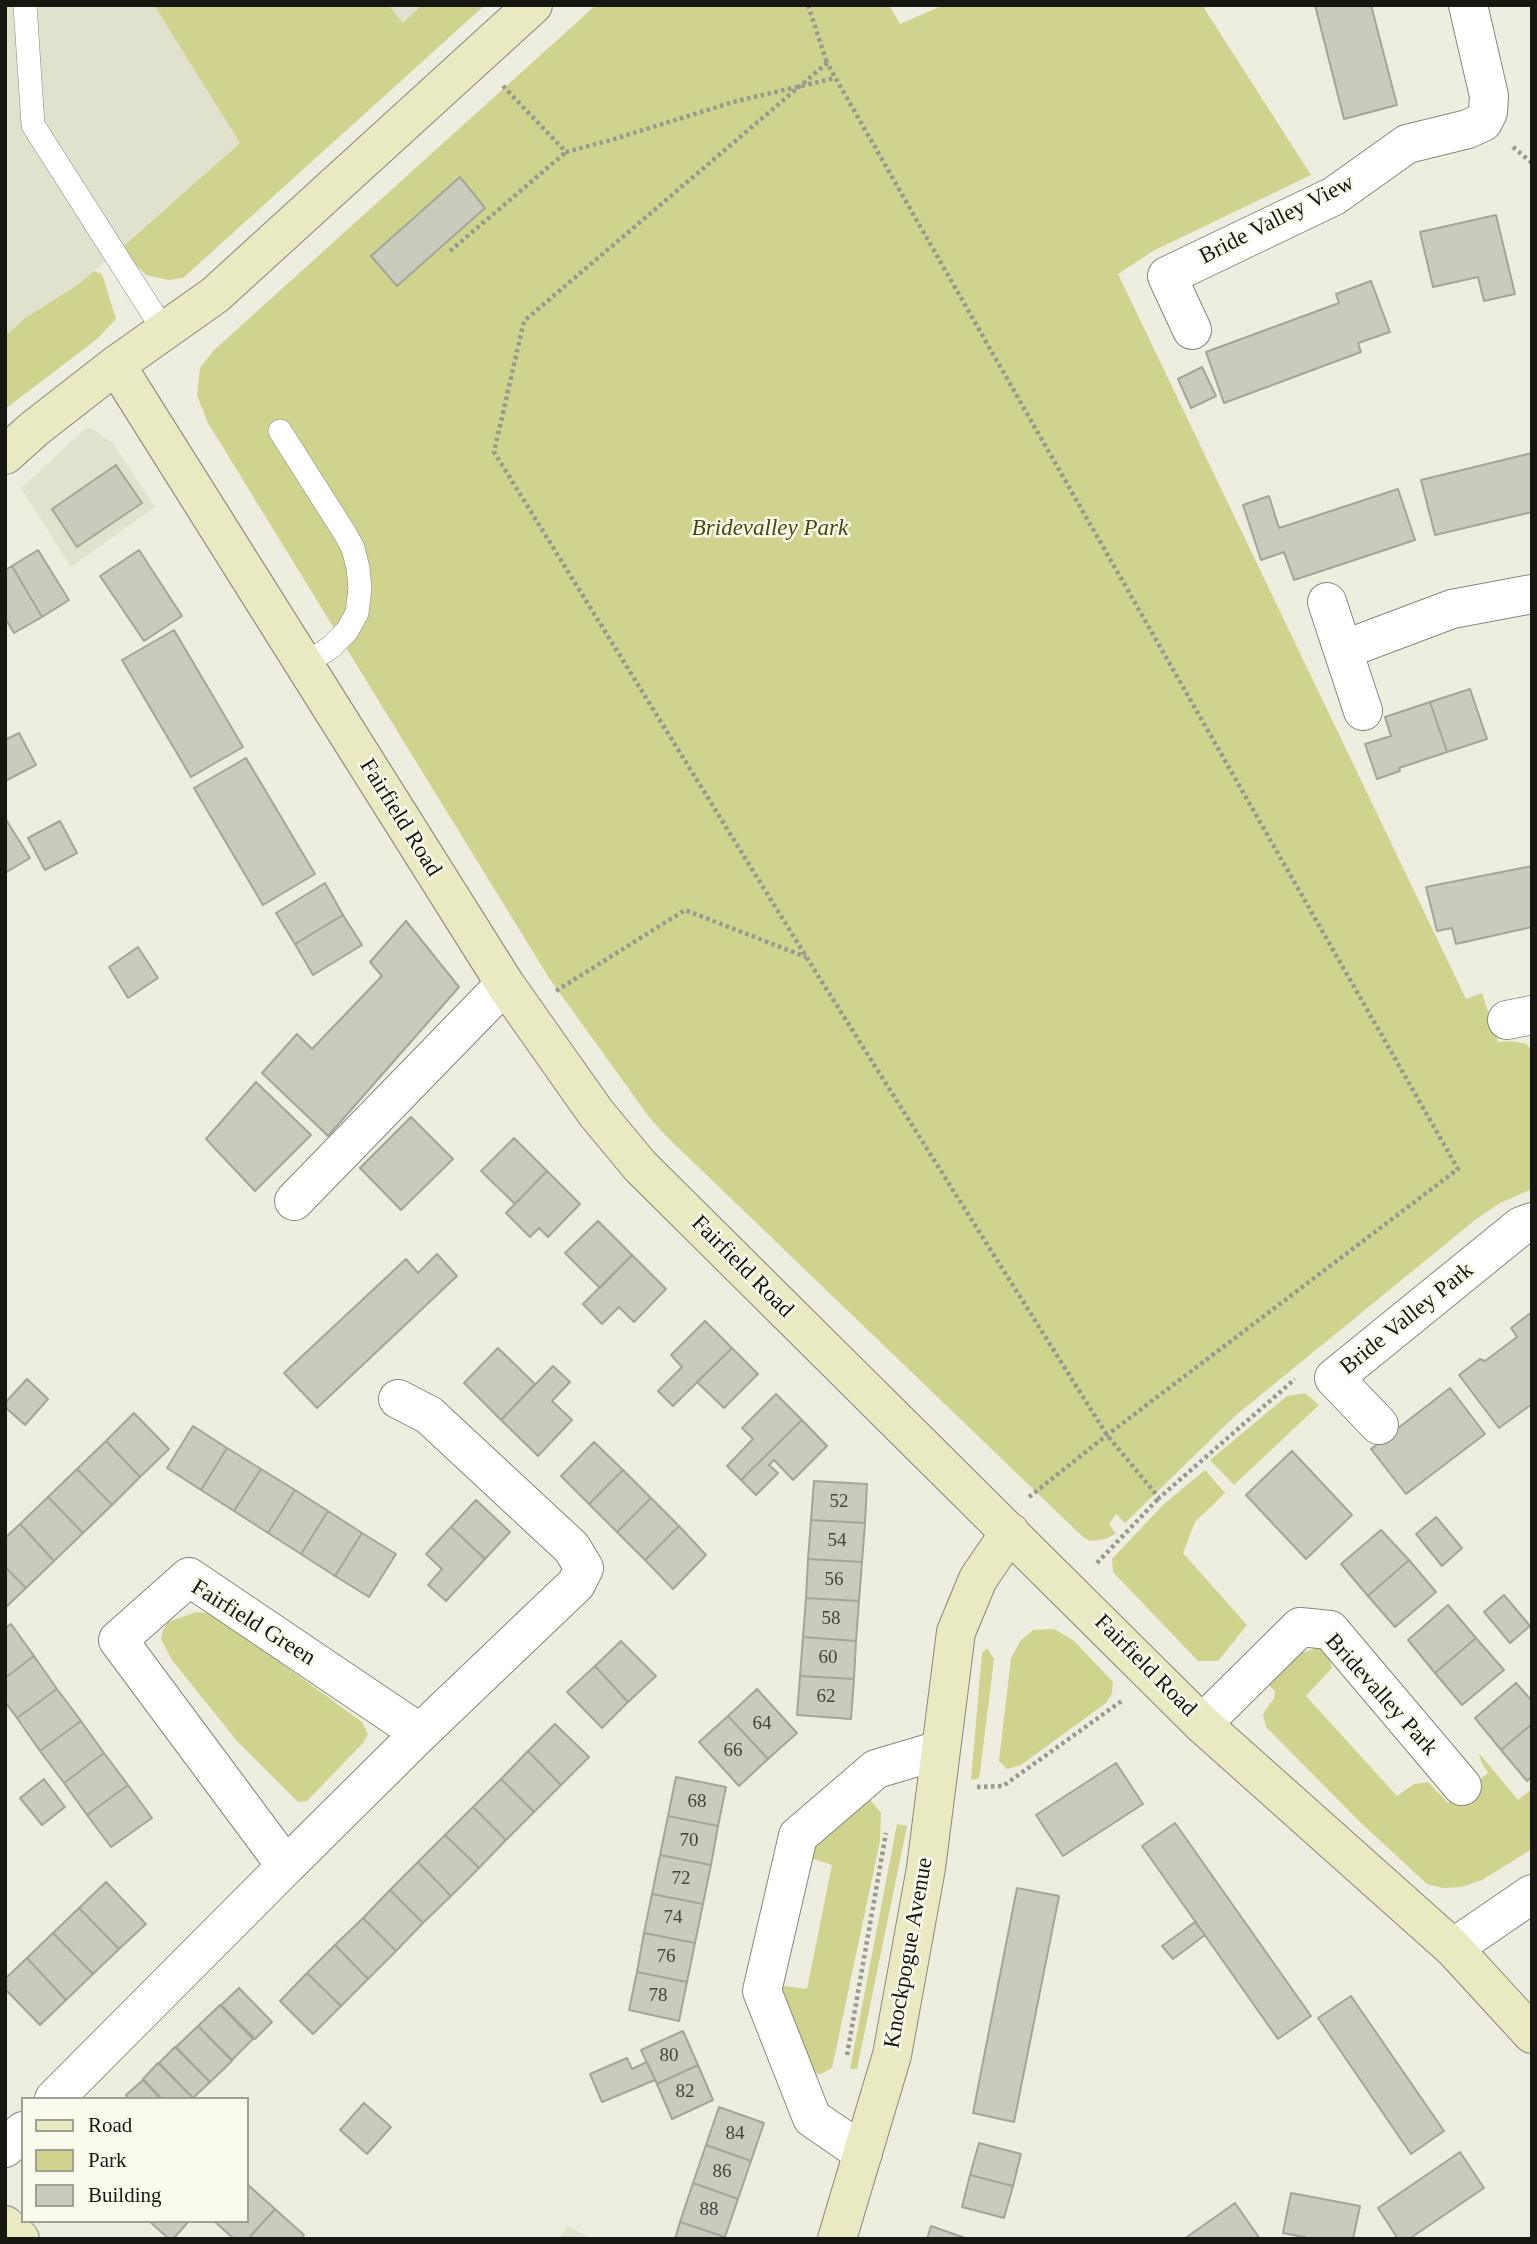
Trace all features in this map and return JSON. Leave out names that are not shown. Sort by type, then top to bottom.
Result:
[{"type":"street","points":[[5,455],[116,365],[215,295],[533,5]]},
{"type":"street","name":"Bride Valley View","points":[[1192,330],[1167,276],[1334,196],[1407,144],[1468,129],[1483,121],[1488,112],[1489,96],[1468,5]]},
{"type":"street","name":"Fairfield Road","points":[[116,365],[505,984],[596,1113],[640,1166],[1202,1724],[1453,1948],[1532,2034]]},
{"type":"street","points":[[1343,650],[1451,609],[1532,594]]},
{"type":"street","points":[[1327,602],[1363,711]]},
{"type":"street","points":[[295,1201],[505,984]]},
{"type":"street","name":"Bride Valley Park","points":[[1379,1425],[1334,1378],[1521,1226],[1532,1222]]},
{"type":"street","points":[[56,2097],[420,1733],[576,1584],[584,1569],[572,1548],[429,1415],[398,1399]]},
{"type":"street","name":"Knockpogue Avenue","points":[[837,2239],[892,2055],[926,1868],[956,1632],[1001,1524]]},
{"type":"street","name":"Fairfield Green","points":[[286,1866],[118,1640],[189,1577],[420,1733]]},
{"type":"street","name":"Bridevalley Park","points":[[1202,1724],[1300,1627],[1329,1630],[1462,1786]]},
{"type":"street","points":[[863,2153],[812,2118],[762,1991],[798,1836],[876,1769],[940,1750]]},
{"type":"street","points":[[1453,1948],[1532,1894]]},
{"type":"street","points":[[5,2148],[21,2133]]},
{"type":"street","points":[[5,2225],[20,2239]]},
{"type":"lane","points":[[25,5],[33,125],[164,331]]},
{"type":"lane","points":[[280,430],[346,535],[353,548],[358,568],[360,588],[357,613],[347,631],[331,647],[304,665]]},
{"type":"path","points":[[808,5],[827,63],[835,78],[1458,1169],[1107,1435],[1028,1497],[1001,1524]]},
{"type":"path","points":[[827,63],[524,321],[494,452],[807,958],[1107,1435],[1159,1498]]},
{"type":"path","points":[[450,251],[566,152],[611,141],[733,102],[835,78]]},
{"type":"path","points":[[499,82],[566,152]]},
{"type":"path","points":[[552,994],[685,910],[807,958]]},
{"type":"path","points":[[1072,1594],[1096,1564],[1159,1498],[1304,1371],[1334,1378]]},
{"type":"path","points":[[935,1789],[1003,1786],[1132,1694],[1149,1671]]},
{"type":"path","points":[[845,2064],[887,1831]]},
{"type":"shaded area","points":[[5,5],[154,5],[240,143],[79,284],[25,318],[5,336]]},
{"type":"shaded area","points":[[388,5],[422,5],[403,24]]},
{"type":"shaded area","points":[[91,428],[113,443],[155,507],[71,567],[21,488],[85,429]]},
{"type":"shaded area","points":[[568,2226],[592,2239],[559,2239]]},
{"type":"green space","points":[[154,5],[388,5],[403,23],[422,5],[485,5],[183,278],[169,280],[146,275],[120,249],[240,143]]},
{"type":"green space","name":"Bridevalley Park","points":[[596,5],[889,5],[900,24],[944,5],[1202,5],[1311,175],[1153,251],[1118,274],[1466,999],[1482,993],[1498,1042],[1526,1044],[1532,1050],[1532,1189],[1500,1203],[1475,1220],[1235,1416],[1125,1523],[1116,1514],[1109,1524],[1116,1534],[1105,1539],[1090,1541],[1083,1537],[649,1117],[549,978],[208,423],[197,395],[200,368],[213,351]]},
{"type":"green space","points":[[94,271],[102,274],[116,319],[97,339],[5,409],[5,336],[25,318],[79,284]]},
{"type":"green space","points":[[1305,1393],[1319,1405],[1234,1485],[1210,1460],[1287,1396]]},
{"type":"green space","points":[[1205,1470],[1225,1493],[1195,1522],[1183,1553],[1247,1625],[1218,1661],[1198,1661],[1113,1572],[1112,1559],[1163,1505]]},
{"type":"green space","points":[[196,1612],[219,1618],[362,1722],[368,1734],[363,1743],[307,1801],[298,1802],[237,1741],[172,1660],[161,1639],[163,1630],[168,1622]]},
{"type":"green space","points":[[1054,1629],[1073,1640],[1113,1682],[1112,1693],[1106,1703],[1021,1765],[1007,1769],[999,1761],[1011,1658],[1021,1640],[1033,1630]]},
{"type":"green space","points":[[987,1648],[994,1659],[979,1778],[971,1780],[982,1653]]},
{"type":"green space","points":[[1318,1648],[1326,1649],[1332,1668],[1306,1696],[1397,1796],[1414,1784],[1428,1782],[1448,1803],[1488,1773],[1479,1753],[1518,1800],[1532,1789],[1532,1849],[1482,1880],[1461,1887],[1443,1888],[1427,1884],[1360,1822],[1266,1727],[1263,1714],[1274,1698],[1275,1691],[1267,1684],[1297,1654]]},
{"type":"green space","points":[[869,1798],[881,1813],[880,1841],[832,2068],[821,2074],[807,2073],[777,1985],[807,1989],[832,1865],[810,1858],[809,1852]]},
{"type":"green space","points":[[897,1824],[907,1826],[857,2069],[850,2069]]},
{"type":"building","points":[[1315,5],[1371,5],[1397,105],[1344,119]]},
{"type":"building","points":[[460,177],[485,208],[397,286],[371,256]]},
{"type":"building","points":[[1496,215],[1515,294],[1484,301],[1478,277],[1433,287],[1420,232]]},
{"type":"building","points":[[1371,281],[1390,332],[1358,343],[1361,352],[1224,403],[1206,352],[1339,303],[1336,294]]},
{"type":"building","points":[[1202,367],[1216,396],[1191,408],[1178,379]]},
{"type":"building","points":[[1532,453],[1532,512],[1435,535],[1421,480]]},
{"type":"building","points":[[116,465],[142,503],[77,547],[52,509]]},
{"type":"building","points":[[1398,489],[1415,540],[1294,580],[1284,552],[1261,560],[1243,505],[1269,496],[1279,528]]},
{"type":"building","points":[[38,550],[69,600],[42,617],[12,566]]},
{"type":"building","points":[[139,550],[182,616],[144,641],[100,576]]},
{"type":"building","points":[[12,566],[42,617],[14,633],[5,618],[5,570]]},
{"type":"building","points":[[174,630],[243,747],[191,777],[122,660]]},
{"type":"building","points":[[1470,689],[1487,739],[1447,752],[1430,702]]},
{"type":"building","points":[[1430,702],[1447,752],[1399,768],[1400,771],[1377,779],[1365,744],[1391,736],[1385,717]]},
{"type":"building","points":[[19,733],[36,765],[5,781],[5,740]]},
{"type":"building","points":[[246,758],[315,874],[263,905],[194,788]]},
{"type":"building","points":[[5,818],[30,858],[5,873]]},
{"type":"building","points":[[60,821],[77,853],[45,870],[28,838]]},
{"type":"building","points":[[1532,866],[1532,927],[1456,944],[1452,928],[1437,931],[1426,887]]},
{"type":"building","points":[[325,883],[343,915],[295,944],[276,913]]},
{"type":"building","points":[[343,915],[362,945],[313,975],[295,944]]},
{"type":"building","points":[[406,921],[459,987],[328,1136],[262,1073],[297,1034],[312,1049],[382,976],[370,962]]},
{"type":"building","points":[[138,947],[158,978],[128,998],[109,967]]},
{"type":"building","points":[[256,1082],[311,1135],[255,1191],[206,1139]]},
{"type":"building","points":[[411,1117],[453,1159],[401,1210],[360,1168]]},
{"type":"building","points":[[514,1138],[547,1171],[515,1204],[481,1171]]},
{"type":"building","points":[[547,1171],[580,1204],[548,1237],[539,1228],[530,1237],[506,1213]]},
{"type":"building","points":[[598,1221],[632,1255],[600,1288],[565,1253]]},
{"type":"building","points":[[437,1254],[457,1276],[317,1408],[284,1373],[406,1259],[418,1273]]},
{"type":"building","points":[[632,1255],[666,1289],[634,1322],[619,1307],[602,1324],[583,1304]]},
{"type":"building","points":[[1532,1312],[1532,1404],[1499,1428],[1459,1375],[1480,1359],[1485,1361],[1517,1337],[1511,1328]]},
{"type":"building","points":[[705,1321],[732,1348],[673,1406],[658,1391],[682,1367],[671,1355]]},
{"type":"building","points":[[498,1348],[535,1384],[501,1420],[464,1383]]},
{"type":"building","points":[[732,1348],[758,1374],[724,1408],[697,1382]]},
{"type":"building","points":[[553,1366],[570,1382],[552,1401],[572,1420],[538,1456],[501,1420]]},
{"type":"building","points":[[27,1379],[48,1399],[25,1425],[5,1407],[5,1403]]},
{"type":"building","points":[[1450,1388],[1485,1434],[1406,1494],[1371,1449]]},
{"type":"building","points":[[776,1394],[802,1420],[741,1480],[727,1466],[753,1439],[742,1428]]},
{"type":"building","points":[[134,1413],[169,1449],[140,1477],[106,1441]]},
{"type":"building","points":[[802,1420],[827,1446],[793,1480],[774,1460],[769,1465],[778,1473],[756,1495],[741,1480]]},
{"type":"building","points":[[193,1426],[227,1448],[201,1490],[167,1468]]},
{"type":"building","points":[[106,1441],[140,1477],[112,1505],[77,1469]]},
{"type":"building","points":[[594,1442],[623,1470],[589,1504],[561,1476]]},
{"type":"building","points":[[227,1448],[261,1469],[234,1511],[201,1490]]},
{"type":"building","points":[[1292,1451],[1352,1515],[1306,1559],[1246,1495]]},
{"type":"building","points":[[77,1469],[112,1505],[83,1533],[48,1497]]},
{"type":"building","points":[[261,1469],[295,1490],[268,1533],[234,1511]]},
{"type":"building","points":[[623,1470],[651,1498],[617,1532],[589,1504]]},
{"type":"building","points":[[814,1481],[867,1484],[865,1523],[811,1520]]},
{"type":"building","points":[[295,1490],[328,1511],[301,1554],[268,1533]]},
{"type":"building","points":[[48,1497],[83,1533],[54,1561],[20,1524]]},
{"type":"building","points":[[651,1498],[679,1526],[645,1560],[617,1532]]},
{"type":"building","points":[[476,1500],[510,1532],[485,1559],[451,1527]]},
{"type":"building","points":[[328,1511],[362,1533],[335,1576],[301,1554]]},
{"type":"building","points":[[1436,1517],[1462,1548],[1442,1566],[1416,1534]]},
{"type":"building","points":[[811,1520],[865,1523],[862,1562],[808,1559]]},
{"type":"building","points":[[20,1524],[54,1561],[26,1588],[5,1567],[5,1538]]},
{"type":"building","points":[[679,1526],[706,1555],[673,1589],[645,1560]]},
{"type":"building","points":[[451,1527],[485,1559],[446,1601],[428,1585],[442,1569],[426,1554]]},
{"type":"building","points":[[1381,1530],[1409,1560],[1368,1596],[1341,1564]]},
{"type":"building","points":[[362,1533],[396,1554],[369,1597],[335,1576]]},
{"type":"building","points":[[808,1559],[862,1562],[859,1601],[806,1598]]},
{"type":"building","points":[[1409,1560],[1436,1592],[1395,1627],[1368,1596]]},
{"type":"building","points":[[5,1567],[26,1588],[5,1608]]},
{"type":"building","points":[[1504,1595],[1530,1626],[1510,1643],[1484,1612]]},
{"type":"building","points":[[806,1598],[859,1601],[856,1641],[803,1637]]},
{"type":"building","points":[[1448,1605],[1476,1638],[1435,1673],[1408,1640]]},
{"type":"building","points":[[11,1624],[34,1656],[5,1678],[5,1628]]},
{"type":"building","points":[[803,1637],[856,1641],[854,1679],[800,1676]]},
{"type":"building","points":[[1476,1638],[1504,1670],[1462,1705],[1435,1673]]},
{"type":"building","points":[[621,1641],[656,1676],[628,1702],[595,1666]]},
{"type":"building","points":[[34,1656],[57,1689],[17,1718],[5,1702],[5,1678]]},
{"type":"building","points":[[595,1666],[628,1702],[602,1728],[567,1692]]},
{"type":"building","points":[[800,1676],[854,1679],[851,1719],[797,1715]]},
{"type":"building","points":[[1516,1683],[1532,1701],[1532,1724],[1501,1750],[1475,1718]]},
{"type":"building","points":[[57,1689],[81,1721],[40,1751],[17,1718]]},
{"type":"building","points":[[757,1689],[797,1733],[768,1759],[728,1716]]},
{"type":"building","points":[[728,1716],[768,1759],[739,1786],[699,1742]]},
{"type":"building","points":[[81,1721],[104,1753],[64,1783],[40,1751]]},
{"type":"building","points":[[555,1724],[589,1757],[561,1785],[528,1751]]},
{"type":"building","points":[[1532,1724],[1532,1777],[1527,1781],[1501,1750]]},
{"type":"building","points":[[528,1751],[561,1785],[534,1812],[501,1779]]},
{"type":"building","points":[[104,1753],[128,1785],[87,1815],[64,1783]]},
{"type":"building","points":[[1116,1763],[1143,1804],[1063,1856],[1036,1815]]},
{"type":"building","points":[[676,1777],[726,1787],[718,1826],[668,1816]]},
{"type":"building","points":[[44,1779],[65,1807],[42,1825],[20,1798]]},
{"type":"building","points":[[501,1779],[534,1812],[506,1840],[473,1807]]},
{"type":"building","points":[[128,1785],[152,1818],[111,1847],[87,1815]]},
{"type":"building","points":[[473,1807],[506,1840],[479,1868],[445,1835]]},
{"type":"building","points":[[668,1816],[718,1826],[711,1865],[660,1855]]},
{"type":"building","points":[[1175,1823],[1311,2016],[1278,2039],[1142,1846]]},
{"type":"building","points":[[445,1835],[479,1868],[451,1896],[418,1862]]},
{"type":"building","points":[[660,1855],[711,1865],[703,1904],[652,1894]]},
{"type":"building","points":[[418,1862],[451,1896],[423,1923],[390,1890]]},
{"type":"building","points":[[106,1882],[146,1924],[119,1949],[79,1908]]},
{"type":"building","points":[[1017,1888],[1059,1896],[1014,2122],[973,2113]]},
{"type":"building","points":[[390,1890],[423,1923],[396,1951],[363,1918]]},
{"type":"building","points":[[652,1894],[703,1904],[695,1943],[644,1933]]},
{"type":"building","points":[[79,1908],[119,1949],[93,1974],[53,1933]]},
{"type":"building","points":[[363,1918],[396,1951],[368,1979],[335,1945]]},
{"type":"building","points":[[1195,1922],[1205,1935],[1173,1959],[1162,1946]]},
{"type":"building","points":[[53,1933],[93,1974],[66,2000],[27,1958]]},
{"type":"building","points":[[644,1933],[695,1943],[687,1982],[637,1972]]},
{"type":"building","points":[[335,1945],[368,1979],[341,2006],[307,1973]]},
{"type":"building","points":[[27,1958],[66,2000],[40,2025],[5,1989],[5,1979]]},
{"type":"building","points":[[637,1972],[687,1982],[679,2021],[629,2010]]},
{"type":"building","points":[[307,1973],[341,2006],[313,2034],[280,2001]]},
{"type":"building","points":[[239,1988],[272,2022],[255,2039],[221,2005]]},
{"type":"building","points":[[1351,1996],[1444,2131],[1411,2154],[1318,2018]]},
{"type":"building","points":[[220,2005],[253,2039],[232,2060],[198,2026]]},
{"type":"building","points":[[198,2026],[232,2061],[210,2082],[176,2047]]},
{"type":"building","points":[[683,2031],[698,2065],[657,2084],[641,2050]]},
{"type":"building","points":[[175,2047],[210,2082],[192,2097],[159,2063]]},
{"type":"building","points":[[627,2058],[632,2069],[647,2062],[655,2080],[602,2102],[590,2074]]},
{"type":"building","points":[[158,2063],[192,2097],[160,2097],[143,2079]]},
{"type":"building","points":[[698,2065],[713,2100],[672,2119],[657,2084]]},
{"type":"building","points":[[143,2080],[159,2097],[128,2097],[126,2095]]},
{"type":"building","points":[[364,2103],[391,2127],[367,2154],[340,2130]]},
{"type":"building","points":[[719,2107],[764,2123],[751,2161],[706,2145]]},
{"type":"building","points":[[979,2143],[1021,2154],[1013,2186],[970,2175]]},
{"type":"building","points":[[706,2145],[751,2161],[738,2199],[693,2183]]},
{"type":"building","points":[[1460,2152],[1484,2188],[1409,2239],[1398,2239],[1378,2208]]},
{"type":"building","points":[[970,2175],[1013,2186],[1004,2218],[962,2207]]},
{"type":"building","points":[[693,2183],[738,2199],[725,2237],[680,2222]]},
{"type":"building","points":[[248,2185],[275,2209],[248,2239],[234,2239],[216,2223],[248,2223]]},
{"type":"building","points":[[1291,2193],[1360,2206],[1353,2239],[1314,2239],[1283,2233]]},
{"type":"building","points":[[1235,2203],[1260,2239],[1184,2239]]},
{"type":"building","points":[[275,2209],[304,2235],[301,2239],[248,2239]]},
{"type":"building","points":[[680,2222],[725,2237],[725,2239],[675,2239]]},
{"type":"building","points":[[151,2223],[187,2223],[173,2239],[169,2239]]},
{"type":"building","points":[[931,2226],[968,2239],[927,2239]]}]
